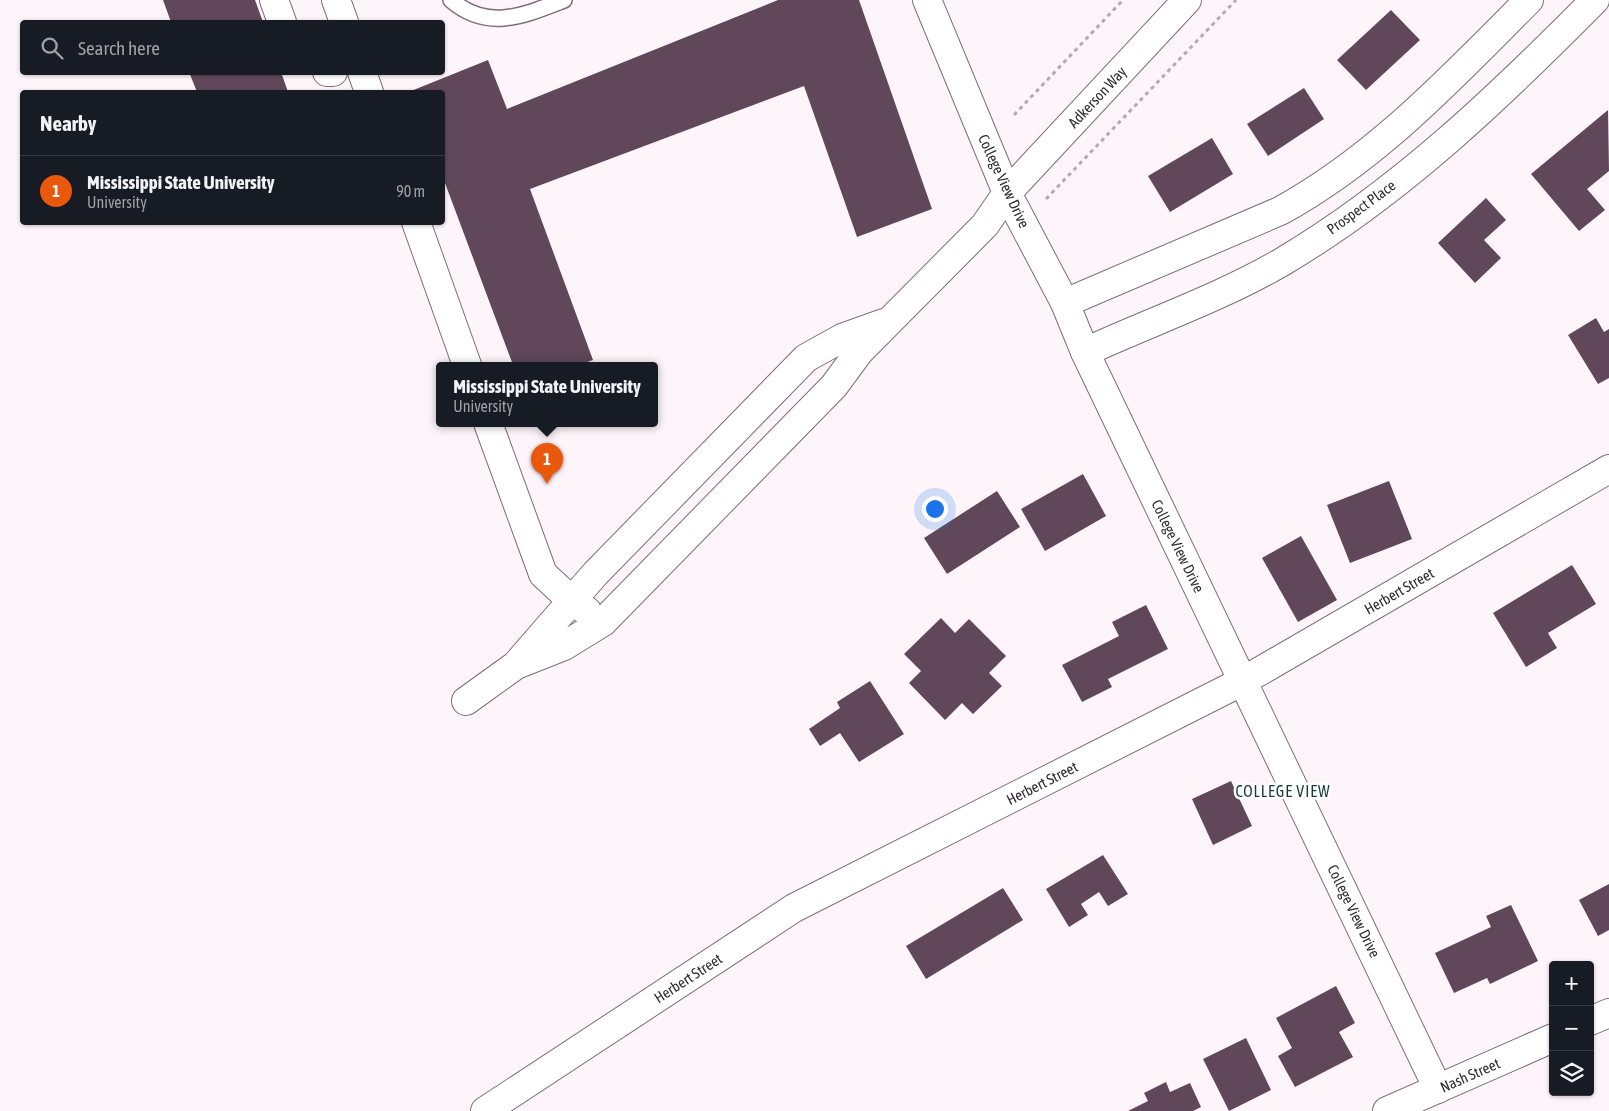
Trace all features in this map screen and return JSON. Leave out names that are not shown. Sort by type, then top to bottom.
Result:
[{"type":"street","points":[[274,0],[281,20]]},
{"type":"street","points":[[336,0],[343,20]]},
{"type":"street","name":"College View Drive","points":[[927,0],[1007,193],[1065,303],[1085,352],[1438,1089]]},
{"type":"street","name":"Adkerson Way","points":[[516,665],[564,646],[603,622],[834,386],[859,352],[985,225],[1007,193],[1187,0]]},
{"type":"street","points":[[1065,303],[1280,211],[1308,195],[1359,160],[1400,126],[1529,0]]},
{"type":"street","name":"Prospect Place","points":[[1085,352],[1242,283],[1281,262],[1361,210],[1445,143],[1515,81],[1595,0]]},
{"type":"street","points":[[363,75],[369,90]]},
{"type":"street","points":[[417,225],[466,362]]},
{"type":"street","points":[[466,701],[516,665],[572,601],[806,358],[842,338],[892,320]]},
{"type":"street","points":[[489,427],[542,574],[572,601],[603,622]]},
{"type":"street","name":"Herbert Street","points":[[485,1111],[794,908],[1243,682],[1609,469]]},
{"type":"street","points":[[1594,1019],[1609,1013]]},
{"type":"street","name":"Nash Street","points":[[1387,1111],[1549,1040]]},
{"type":"lane","points":[[451,0],[470,12],[491,18],[517,17],[564,0]]},
{"type":"path","points":[[1014,116],[1123,0]]},
{"type":"path","points":[[1046,199],[1236,0]]},
{"type":"building","points":[[163,0],[255,0],[262,20],[170,20]]},
{"type":"building","points":[[778,0],[859,0],[932,209],[857,237],[804,86],[530,189],[593,360],[587,362],[512,362],[445,183],[445,90],[413,90],[488,60],[507,109]]},
{"type":"building","points":[[1391,10],[1420,40],[1366,90],[1337,60]]},
{"type":"building","points":[[190,75],[282,75],[287,90],[196,90]]},
{"type":"building","points":[[1304,88],[1324,119],[1268,156],[1247,124]]},
{"type":"building","points":[[1608,110],[1609,171],[1587,189],[1605,210],[1579,231],[1531,174]]},
{"type":"building","points":[[1212,138],[1233,174],[1170,212],[1148,176]]},
{"type":"building","points":[[1486,198],[1506,220],[1484,240],[1501,258],[1475,283],[1438,243]]},
{"type":"building","points":[[1596,318],[1604,332],[1609,329],[1609,378],[1598,384],[1568,335]]},
{"type":"building","points":[[1083,474],[1106,516],[1045,551],[1021,509]]},
{"type":"building","points":[[1389,481],[1412,539],[1350,563],[1327,505]]},
{"type":"building","points":[[997,491],[1020,527],[947,574],[924,538]]},
{"type":"building","points":[[1301,536],[1337,600],[1298,622],[1262,558]]},
{"type":"building","points":[[1572,565],[1596,604],[1548,633],[1557,648],[1526,667],[1493,613]]},
{"type":"building","points":[[1146,605],[1168,649],[1108,679],[1112,687],[1082,702],[1062,665],[1119,636],[1112,622]]},
{"type":"building","points":[[941,618],[955,633],[969,619],[1006,656],[989,673],[1002,686],[973,714],[962,703],[945,720],[909,683],[921,671],[904,654]]},
{"type":"building","points":[[870,681],[904,734],[859,762],[840,733],[820,746],[809,729],[840,708],[837,702]]},
{"type":"building","points":[[1231,781],[1252,826],[1213,845],[1192,799]]},
{"type":"building","points":[[1103,855],[1128,894],[1108,906],[1099,892],[1081,904],[1088,915],[1069,927],[1046,889]]},
{"type":"building","points":[[1609,884],[1609,930],[1598,936],[1579,900]]},
{"type":"building","points":[[1003,888],[1023,920],[926,979],[906,946]]},
{"type":"building","points":[[1511,905],[1538,961],[1490,984],[1487,978],[1454,993],[1435,953],[1491,927],[1486,916]]},
{"type":"building","points":[[1336,986],[1355,1023],[1339,1032],[1353,1057],[1295,1087],[1278,1056],[1292,1048],[1276,1018]]},
{"type":"building","points":[[1246,1038],[1271,1090],[1229,1111],[1203,1059]]},
{"type":"building","points":[[1166,1082],[1170,1092],[1190,1083],[1201,1107],[1193,1111],[1128,1111],[1148,1101],[1144,1093]]},
{"type":"place","name":"Mississippi State University","points":[[547,484]]},
{"type":"district","name":"COLLEGE VIEW","points":[[1283,791]]}]
